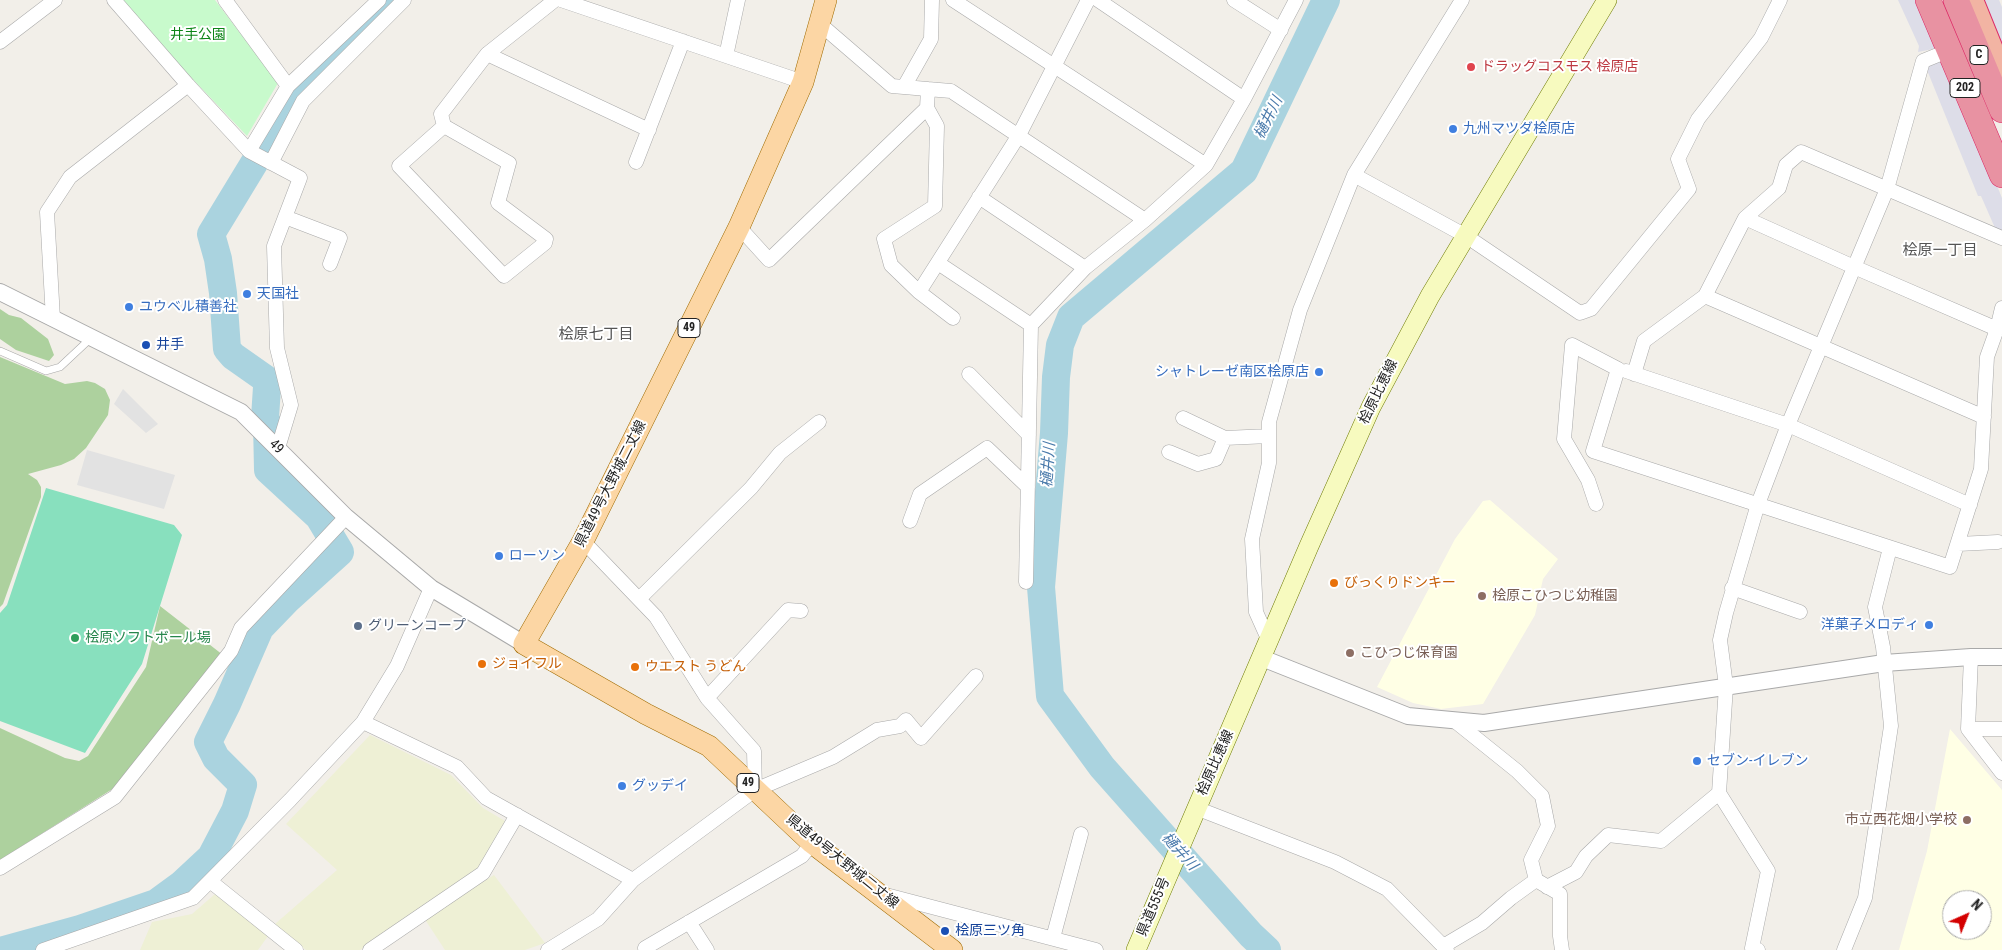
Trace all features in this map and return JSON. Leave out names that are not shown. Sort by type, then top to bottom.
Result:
[{"type":"highway","name":"202","points":[[1927,0],[1950,50],[2002,176]]},
{"type":"highway","name":"C","points":[[1927,0],[2002,176]]},
{"type":"highway","name":"C","points":[[1956,0],[2002,110]]},
{"type":"highway","points":[[1972,0],[2002,74]]},
{"type":"main road","name":"県道49号大野城二丈線","points":[[826,0],[803,82],[740,227],[583,541],[524,644],[646,714],[710,746],[812,843],[952,950]]},
{"type":"main road","name":"桧原比恵線","points":[[1196,808],[1266,650],[1348,455],[1371,407],[1430,296],[1607,0]]},
{"type":"main road","name":"県道555号","points":[[1136,950],[1196,808]]},
{"type":"street","points":[[0,42],[55,0]]},
{"type":"street","points":[[114,0],[249,152],[300,178],[274,246],[277,339],[291,405],[277,447]]},
{"type":"street","points":[[249,152],[288,86],[379,0]]},
{"type":"street","points":[[267,162],[303,101],[404,0]]},
{"type":"street","points":[[444,126],[399,166],[504,276],[545,243],[546,238],[498,203],[509,163],[444,126],[441,114],[487,54],[555,0]]},
{"type":"street","points":[[561,0],[803,82]]},
{"type":"street","points":[[726,56],[738,0]]},
{"type":"street","points":[[904,87],[931,39],[932,0]]},
{"type":"street","points":[[953,0],[1206,165]]},
{"type":"street","points":[[919,292],[1018,135],[1088,0]]},
{"type":"street","points":[[1098,0],[1244,99]]},
{"type":"street","points":[[1234,0],[1281,30]]},
{"type":"street","points":[[1026,582],[1031,325],[1085,268],[1144,220],[1206,165],[1244,99],[1296,0]]},
{"type":"street","points":[[1462,0],[1354,175],[1300,310],[1269,422],[1270,463],[1252,539],[1256,612],[1266,650],[1408,716],[1456,722],[1484,723],[1884,663],[1971,657],[2002,657]]},
{"type":"street","points":[[1354,175],[1466,236],[1580,312],[1591,309],[1689,189],[1678,159],[1698,119],[1761,38],[1780,0]]},
{"type":"street","points":[[228,1],[288,86]]},
{"type":"street","points":[[820,24],[892,86],[952,92],[1144,220]]},
{"type":"street","points":[[636,162],[683,41]]},
{"type":"street","points":[[1758,950],[1752,948],[1768,871],[1719,792],[1726,686],[1720,640],[1732,588],[1758,504],[1788,425],[1887,189],[1923,60],[1950,50]]},
{"type":"street","points":[[487,54],[649,130]]},
{"type":"street","points":[[53,319],[47,212],[70,177],[188,85]]},
{"type":"street","points":[[928,89],[927,108],[938,126],[935,206],[884,239],[891,265],[919,292],[952,318]]},
{"type":"street","points":[[740,227],[769,260],[927,108]]},
{"type":"street","points":[[1634,374],[1644,341],[1705,296],[1745,218],[1779,188],[1786,165],[1801,152],[2002,238]]},
{"type":"street","points":[[979,197],[1085,268]]},
{"type":"street","points":[[286,217],[340,238],[330,264]]},
{"type":"street","points":[[1745,218],[1997,328]]},
{"type":"street","points":[[938,262],[1031,325]]},
{"type":"street","name":"49","points":[[0,292],[241,412],[346,517],[431,588],[524,644]]},
{"type":"street","points":[[1705,296],[1984,417]]},
{"type":"street","points":[[1618,369],[1593,451],[1950,568],[1982,469],[1987,357],[2002,308]]},
{"type":"street","points":[[1596,504],[1588,480],[1564,439],[1572,345],[1618,369],[1788,425],[1970,505]]},
{"type":"street","points":[[969,374],[1029,435]]},
{"type":"street","points":[[1183,418],[1224,438],[1269,436]]},
{"type":"street","points":[[639,599],[751,488],[780,453],[820,422]]},
{"type":"street","points":[[1169,452],[1198,464],[1216,459],[1224,438]]},
{"type":"street","points":[[910,521],[920,494],[987,448],[1028,487]]},
{"type":"street","points":[[0,868],[115,797],[231,651],[241,628],[346,517]]},
{"type":"street","points":[[583,541],[656,617],[707,698],[754,751],[755,790]]},
{"type":"street","points":[[1958,544],[1998,542]]},
{"type":"street","points":[[1844,950],[1865,898],[1891,726],[1875,607],[1890,548]]},
{"type":"street","points":[[42,950],[193,898],[363,722],[397,666],[431,588]]},
{"type":"street","points":[[1732,588],[1800,612]]},
{"type":"street","points":[[707,698],[788,610],[801,611]]},
{"type":"street","points":[[1971,657],[1968,729],[2002,774]]},
{"type":"street","points":[[548,950],[598,919],[633,880],[755,790],[833,757],[877,730],[900,726],[906,720],[921,738],[976,676]]},
{"type":"street","points":[[363,722],[457,767],[486,798],[633,880]]},
{"type":"street","points":[[1456,722],[1517,771],[1542,796],[1548,826],[1531,860],[1542,884],[1560,894],[1562,950]]},
{"type":"street","points":[[1968,729],[2002,729]]},
{"type":"street","points":[[1196,808],[1335,862],[1386,889],[1446,948],[1482,923],[1511,898],[1576,872],[1586,856],[1608,835],[1660,841],[1719,792]]},
{"type":"street","points":[[370,950],[482,873],[517,815]]},
{"type":"street","points":[[1053,938],[1081,834]]},
{"type":"street","points":[[645,948],[802,856],[812,843]]},
{"type":"street","points":[[210,881],[296,950]]},
{"type":"street","points":[[880,894],[1096,950]]},
{"type":"street","points":[[689,922],[707,950]]},
{"type":"lane","points":[[0,351],[46,371],[60,367],[91,337]]},
{"type":"lane","points":[[0,346],[17,357]]},
{"type":"shaded area","points":[[1898,0],[1916,0],[1937,44],[1933,49],[1918,52],[1919,46]]},
{"type":"shaded area","points":[[1981,0],[1999,0],[2002,7],[2002,53]]},
{"type":"shaded area","points":[[1940,61],[1947,63],[2002,198],[2002,230],[1995,228],[1981,196],[1978,196],[1927,70],[1927,65]]},
{"type":"shaded area","points":[[123,389],[158,424],[146,433],[114,404]]},
{"type":"shaded area","points":[[87,450],[175,475],[164,509],[77,485]]},
{"type":"shaded area","name":"桧原こひつじ幼稚園","points":[[1490,500],[1558,559],[1543,579],[1535,615],[1483,704],[1441,709],[1413,703],[1377,687],[1455,539],[1483,501]]},
{"type":"shaded area","name":"市立西花畑小学校","points":[[1950,729],[2002,790],[2002,950],[1899,950],[1927,851]]},
{"type":"shaded area","points":[[370,735],[451,775],[483,808],[505,821],[478,869],[360,950],[306,950],[275,924],[337,870],[286,824]]},
{"type":"shaded area","points":[[494,875],[545,943],[525,950],[445,950],[424,918]]},
{"type":"shaded area","points":[[215,894],[268,936],[258,950],[140,950],[152,922],[192,914]]},
{"type":"green space","name":"井手公園","points":[[122,0],[215,0],[278,83],[247,136],[164,49]]},
{"type":"green space","points":[[0,309],[9,315],[21,318],[48,339],[54,355],[49,361],[16,350],[0,339]]},
{"type":"green space","points":[[0,357],[65,384],[87,381],[95,383],[105,389],[110,400],[108,415],[86,448],[74,459],[61,465],[28,474],[37,480],[41,487],[41,497],[3,604],[0,607]]},
{"type":"green space","name":"桧原ソフトボール場","points":[[46,488],[174,525],[182,535],[142,664],[85,753],[0,721],[0,613],[7,605]]},
{"type":"green space","points":[[160,606],[223,655],[114,788],[0,860],[0,728],[65,758],[79,761],[88,756],[146,667]]},
{"type":"waterway","points":[[4,950],[80,929],[156,903],[182,884],[211,857],[235,811],[243,785],[216,758],[208,742],[227,704],[260,628],[288,599],[340,552],[319,517],[268,470],[267,422],[265,418],[267,387],[270,382],[233,356],[227,349],[223,293],[218,259],[211,234],[298,91],[368,20],[391,0]]},
{"type":"waterway","name":"樋井川","points":[[1267,950],[1251,935],[1102,767],[1050,696],[1041,587],[1054,433],[1056,377],[1060,345],[1071,317],[1244,171],[1326,0]]},
{"type":"place","name":"ドラッグコスモス 桧原店","points":[[1471,67]]},
{"type":"place","name":"九州マツダ桧原店","points":[[1453,129]]},
{"type":"place","name":"天国社","points":[[247,294]]},
{"type":"place","name":"ユウベル積善社","points":[[129,307]]},
{"type":"place","name":"井手","points":[[146,345]]},
{"type":"place","name":"シャトレーゼ南区桧原店","points":[[1319,372]]},
{"type":"place","name":"ローソン","points":[[499,556]]},
{"type":"place","name":"びっくりドンキー","points":[[1334,583]]},
{"type":"place","name":"桧原こひつじ幼稚園","points":[[1482,596]]},
{"type":"place","name":"洋菓子メロディ","points":[[1929,625]]},
{"type":"place","name":"グリーンコープ","points":[[358,626]]},
{"type":"place","name":"桧原ソフトボール場","points":[[75,638]]},
{"type":"place","name":"こひつじ保育園","points":[[1350,653]]},
{"type":"place","name":"ジョイフル","points":[[482,664]]},
{"type":"place","name":"ウエスト うどん","points":[[635,667]]},
{"type":"place","name":"セブン-イレブン","points":[[1697,761]]},
{"type":"place","name":"グッデイ","points":[[622,786]]},
{"type":"place","name":"市立西花畑小学校","points":[[1967,820]]},
{"type":"place","name":"桧原三ツ角","points":[[945,931]]},
{"type":"district","name":"桧原一丁目","points":[[1940,251]]},
{"type":"district","name":"桧原七丁目","points":[[596,335]]}]
